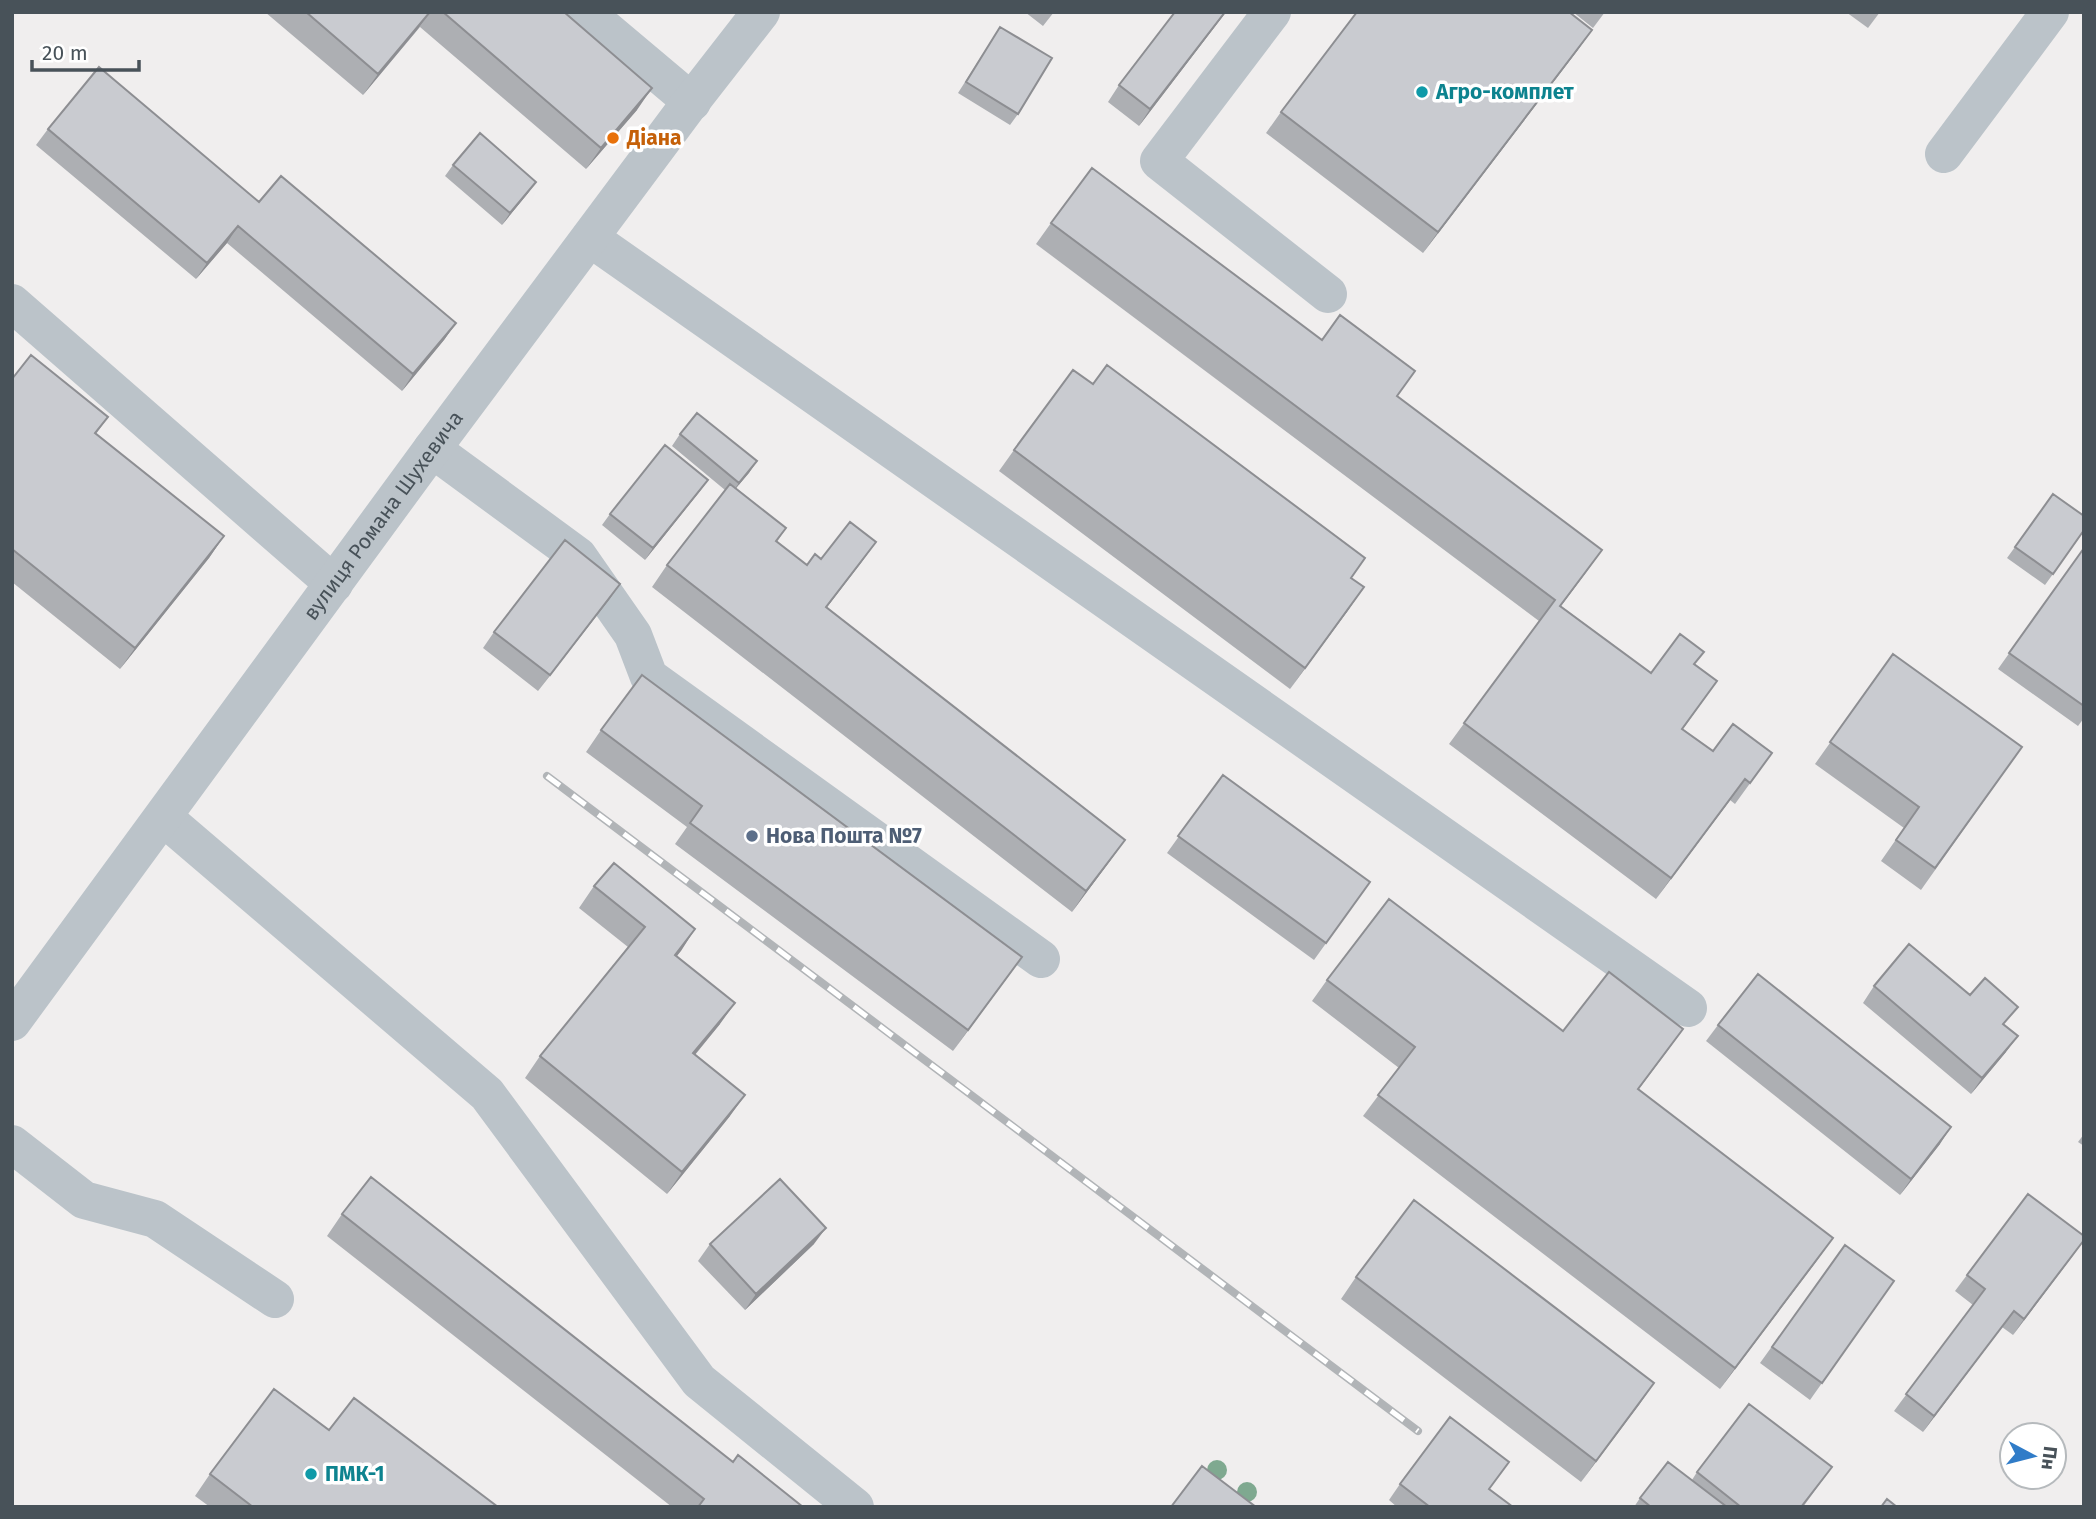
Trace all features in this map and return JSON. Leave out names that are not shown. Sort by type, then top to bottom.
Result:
[{"type":"street","points":[[584,12],[692,102]]},
{"type":"street","name":"вулиця Романа Шухевича","points":[[12,1022],[432,449],[761,12]]},
{"type":"street","points":[[1272,12],[1159,160],[1328,294]]},
{"type":"street","points":[[1944,155],[2050,12]]},
{"type":"street","points":[[590,238],[1688,1008]]},
{"type":"street","points":[[12,303],[334,584]]},
{"type":"street","points":[[432,449],[579,556],[633,635],[649,677],[1041,959]]},
{"type":"street","points":[[163,817],[487,1094],[699,1381],[855,1507]]},
{"type":"street","points":[[12,1144],[84,1200],[155,1219],[275,1299]]},
{"type":"building","points":[[306,12],[430,12],[378,74]]},
{"type":"building","points":[[443,12],[564,12],[652,88],[601,148]]},
{"type":"building","points":[[1175,12],[1225,12],[1150,109],[1119,85]]},
{"type":"building","name":"Агро-комплет","points":[[1357,12],[1569,12],[1592,30],[1438,232],[1281,112]]},
{"type":"building","points":[[1000,27],[1052,58],[1018,114],[966,82]]},
{"type":"building","points":[[99,67],[259,202],[281,176],[456,323],[413,374],[238,226],[207,263],[48,129]]},
{"type":"building","points":[[480,133],[536,182],[510,213],[453,165]]},
{"type":"building","points":[[1092,168],[1322,340],[1340,315],[1415,371],[1397,396],[1602,550],[1560,606],[1651,673],[1680,634],[1704,652],[1694,664],[1717,681],[1682,729],[1713,751],[1733,724],[1772,753],[1750,783],[1745,779],[1671,878],[1464,723],[1555,600],[1051,223]]},
{"type":"building","points":[[31,355],[108,417],[95,433],[224,536],[135,648],[12,549],[12,379]]},
{"type":"building","points":[[1107,365],[1365,558],[1351,578],[1364,587],[1305,668],[1014,450],[1073,370],[1093,384]]},
{"type":"building","points":[[697,413],[757,461],[739,483],[680,434]]},
{"type":"building","points":[[665,445],[708,480],[653,548],[610,514]]},
{"type":"building","points":[[730,484],[786,528],[776,541],[807,565],[815,554],[821,559],[850,522],[876,542],[826,607],[1125,840],[1086,891],[667,565]]},
{"type":"building","points":[[2053,494],[2084,516],[2084,530],[2053,574],[2015,547]]},
{"type":"building","points":[[565,540],[620,584],[550,675],[494,632]]},
{"type":"building","points":[[2084,548],[2084,706],[2009,653]]},
{"type":"building","points":[[1893,654],[2022,747],[1935,868],[1896,840],[1919,807],[1830,742]]},
{"type":"building","points":[[642,675],[1022,957],[968,1030],[690,823],[702,806],[601,730]]},
{"type":"building","points":[[1223,775],[1370,882],[1326,943],[1178,836]]},
{"type":"building","points":[[614,863],[695,929],[675,955],[735,1003],[693,1053],[745,1095],[682,1172],[540,1056],[645,927],[594,886]]},
{"type":"building","points":[[1389,899],[1563,1031],[1609,972],[1683,1029],[1638,1089],[1833,1238],[1735,1368],[1378,1095],[1415,1047],[1327,980]]},
{"type":"building","points":[[1909,944],[1970,995],[1985,978],[2018,1007],[2003,1024],[2018,1036],[1982,1078],[1874,986]]},
{"type":"building","points":[[1758,974],[1951,1127],[1911,1179],[1718,1025]]},
{"type":"building","points":[[371,1177],[733,1462],[738,1455],[803,1507],[698,1507],[704,1499],[342,1214]]},
{"type":"building","points":[[780,1179],[826,1228],[756,1294],[710,1244]]},
{"type":"building","points":[[2028,1194],[2084,1236],[2084,1240],[2024,1319],[2014,1311],[1934,1416],[1906,1394],[1985,1289],[1967,1275]]},
{"type":"building","points":[[1414,1200],[1654,1383],[1596,1461],[1356,1277]]},
{"type":"building","points":[[1845,1245],[1894,1281],[1822,1383],[1772,1347]]},
{"type":"building","name":"ПМК-1","points":[[274,1389],[329,1430],[354,1398],[498,1507],[253,1507],[210,1474]]},
{"type":"building","points":[[1749,1404],[1832,1467],[1801,1507],[1741,1507],[1697,1472]]},
{"type":"building","points":[[1450,1417],[1509,1462],[1489,1489],[1513,1507],[1430,1507],[1400,1484]]},
{"type":"building","points":[[1668,1462],[1727,1507],[1651,1507],[1640,1498]]},
{"type":"building","points":[[1202,1466],[1256,1507],[1171,1507]]},
{"type":"building","points":[[1887,1499],[1897,1507],[1881,1507]]},
{"type":"railway","points":[[547,776],[1418,1431]]},
{"type":"place","name":"Агро-комплет","points":[[1422,92]]},
{"type":"place","name":"Діана","points":[[613,138]]},
{"type":"place","name":"Нова Пошта №7","points":[[752,836]]},
{"type":"place","name":"ПМК-1","points":[[311,1474]]}]
